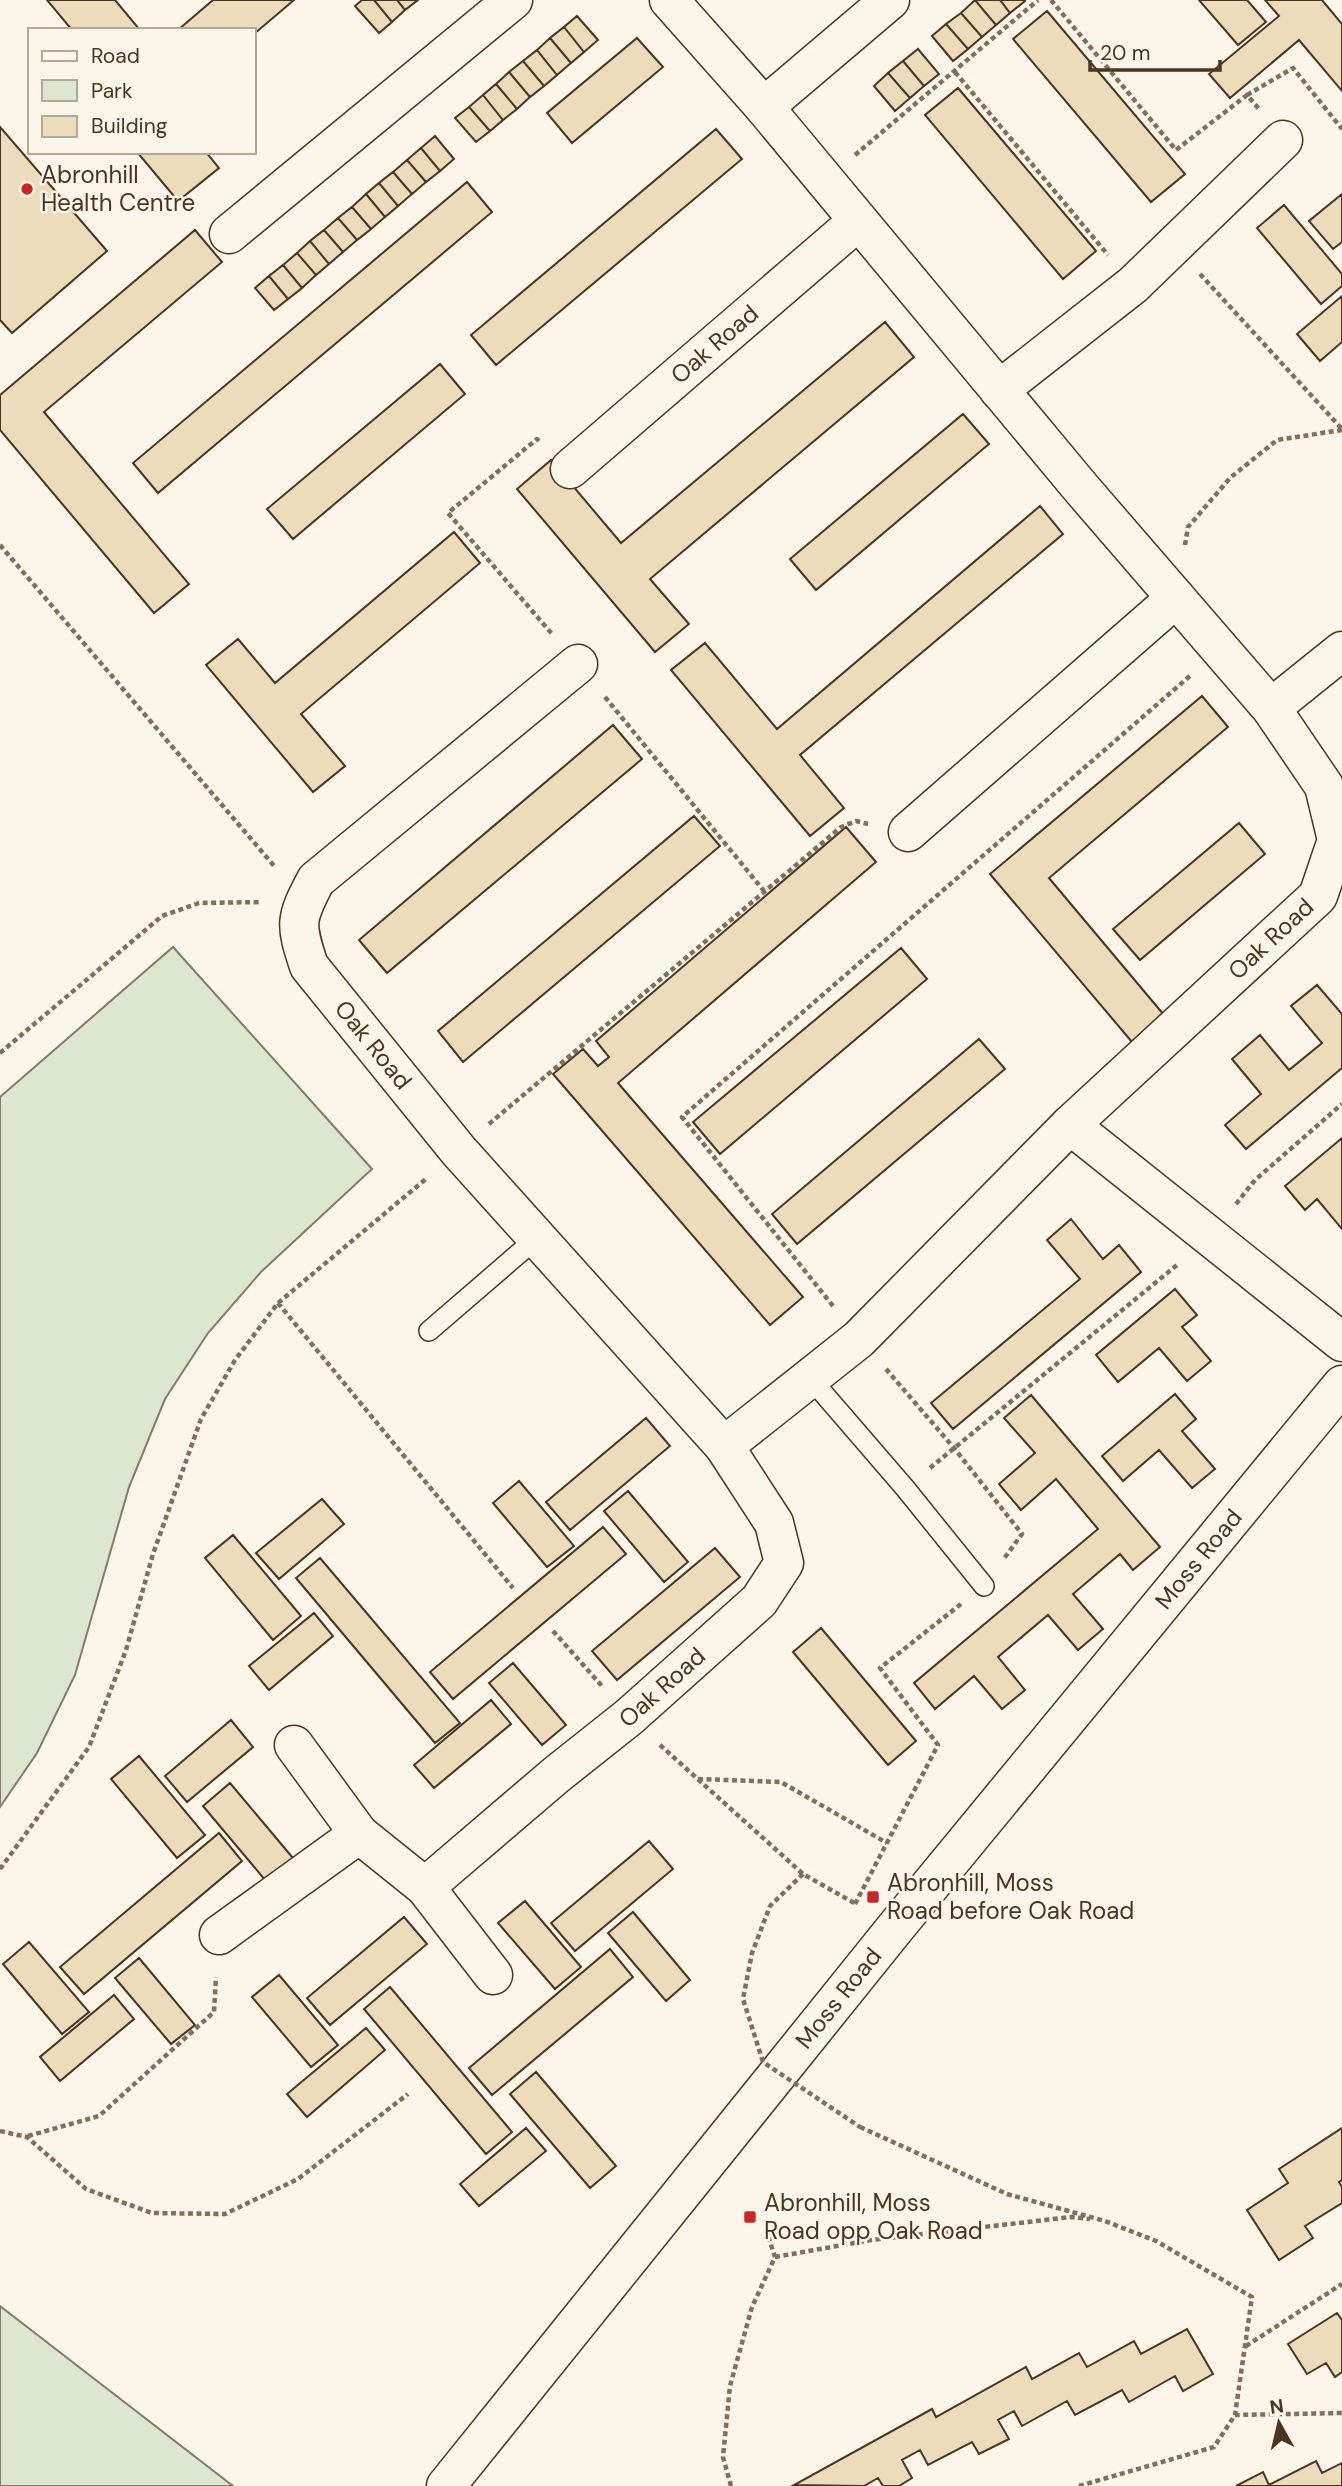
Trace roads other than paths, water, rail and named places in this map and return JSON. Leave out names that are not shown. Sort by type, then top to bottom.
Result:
[{"type":"street","points":[[229,234],[513,0]]},
{"type":"street","name":"Oak Road","points":[[669,0],[764,107],[999,390],[1271,708],[1324,786],[1337,840],[1318,896],[1070,1125],[859,1339],[724,1446]]},
{"type":"street","points":[[764,107],[890,0]]},
{"type":"street","points":[[999,390],[1133,285],[1283,140]]},
{"type":"street","name":"Oak Road","points":[[570,469],[858,221]]},
{"type":"street","points":[[908,832],[1176,598]]},
{"type":"street","points":[[1271,708],[1342,652]]},
{"type":"street","name":"Oak Road","points":[[425,1887],[556,1775],[629,1717],[759,1601],[784,1563],[774,1523],[724,1446],[458,1150],[309,966],[291,904],[316,880],[578,664]]},
{"type":"street","points":[[1070,1125],[1342,1342]]},
{"type":"street","name":"Moss Road","points":[[446,2486],[896,1927],[1342,1385]]},
{"type":"street","points":[[294,1745],[359,1834],[425,1887],[493,1975]]},
{"type":"street","points":[[219,1935],[359,1834]]},
{"type":"lane","points":[[429,1331],[538,1237]]},
{"type":"lane","points":[[811,1379],[984,1586]]},
{"type":"place","name":"Abronhill Health Centre","points":[[27,189]]},
{"type":"place","name":"Abronhill, Moss Road before Oak Road","points":[[873,1897]]},
{"type":"place","name":"Abronhill, Moss Road opp Oak Road","points":[[750,2217]]}]
